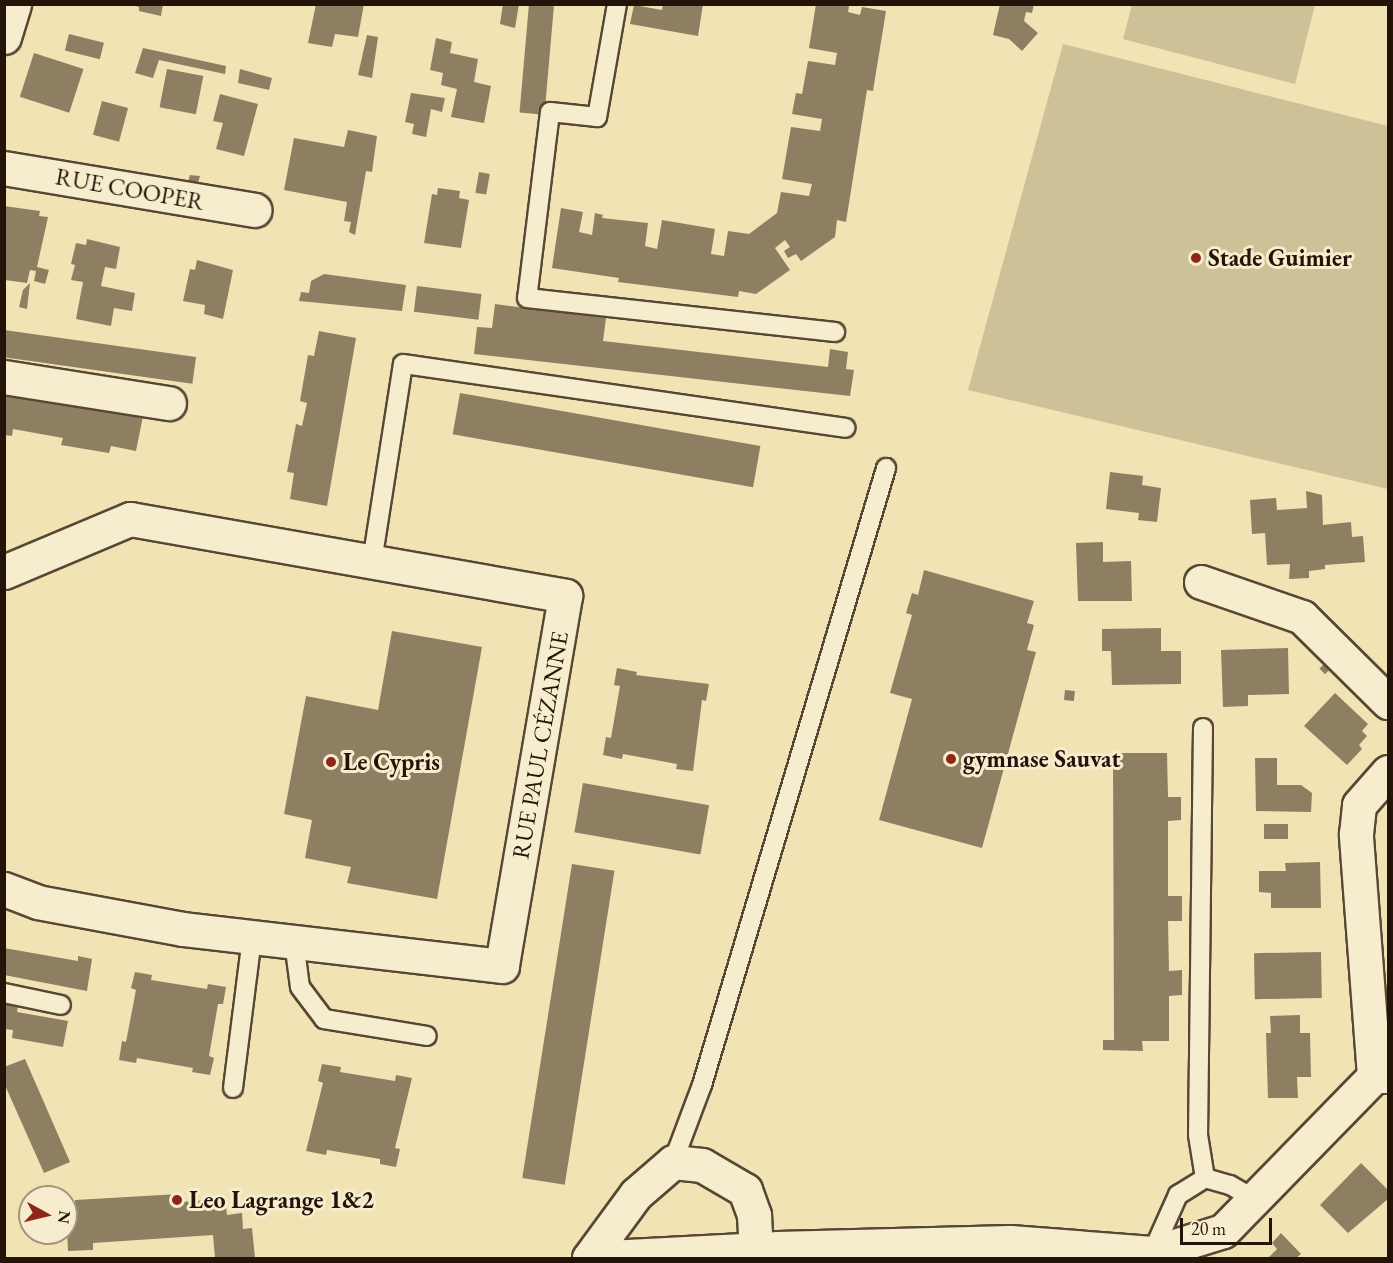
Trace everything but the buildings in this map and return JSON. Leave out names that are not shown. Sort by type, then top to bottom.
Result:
[{"type":"street","points":[[4,37],[14,4]]},
{"type":"street","name":"RUE COOPER","points":[[4,168],[255,210]]},
{"type":"street","points":[[4,377],[169,403]]},
{"type":"street","name":"RUE PAUL CÉZANNE","points":[[4,572],[130,519],[565,596],[502,966],[183,929],[38,902],[4,889]]},
{"type":"street","points":[[1202,582],[1302,617],[1389,702]]},
{"type":"street","points":[[589,1258],[756,1249],[1034,1250],[1148,1256],[1223,1231],[1381,1076],[1356,834],[1359,805],[1389,772]]},
{"type":"street","points":[[589,1258],[636,1194],[673,1162],[702,1165],[745,1190],[754,1215],[756,1249]]},
{"type":"lane","points":[[617,4],[597,117],[550,112],[527,298],[835,332]]},
{"type":"lane","points":[[372,562],[403,364],[844,428]]},
{"type":"lane","points":[[673,1162],[702,1085],[886,468]]},
{"type":"lane","points":[[1203,728],[1198,1135],[1205,1178]]},
{"type":"lane","points":[[233,1088],[252,937]]},
{"type":"lane","points":[[294,942],[300,987],[324,1019],[427,1036]]},
{"type":"lane","points":[[4,993],[61,1005]]},
{"type":"lane","points":[[1148,1256],[1178,1195],[1205,1178],[1230,1185],[1256,1200]]},
{"type":"shaded area","points":[[1132,4],[1315,5],[1295,84],[1123,39]]},
{"type":"shaded area","name":"Stade Guimier","points":[[1063,44],[1388,126],[1388,489],[968,390]]},
{"type":"place","name":"Stade Guimier","points":[[1196,258]]},
{"type":"place","name":"gymnase Sauvat","points":[[951,759]]},
{"type":"place","name":"Le Cypris","points":[[331,762]]},
{"type":"place","name":"Leo Lagrange 1&2","points":[[177,1200]]}]
